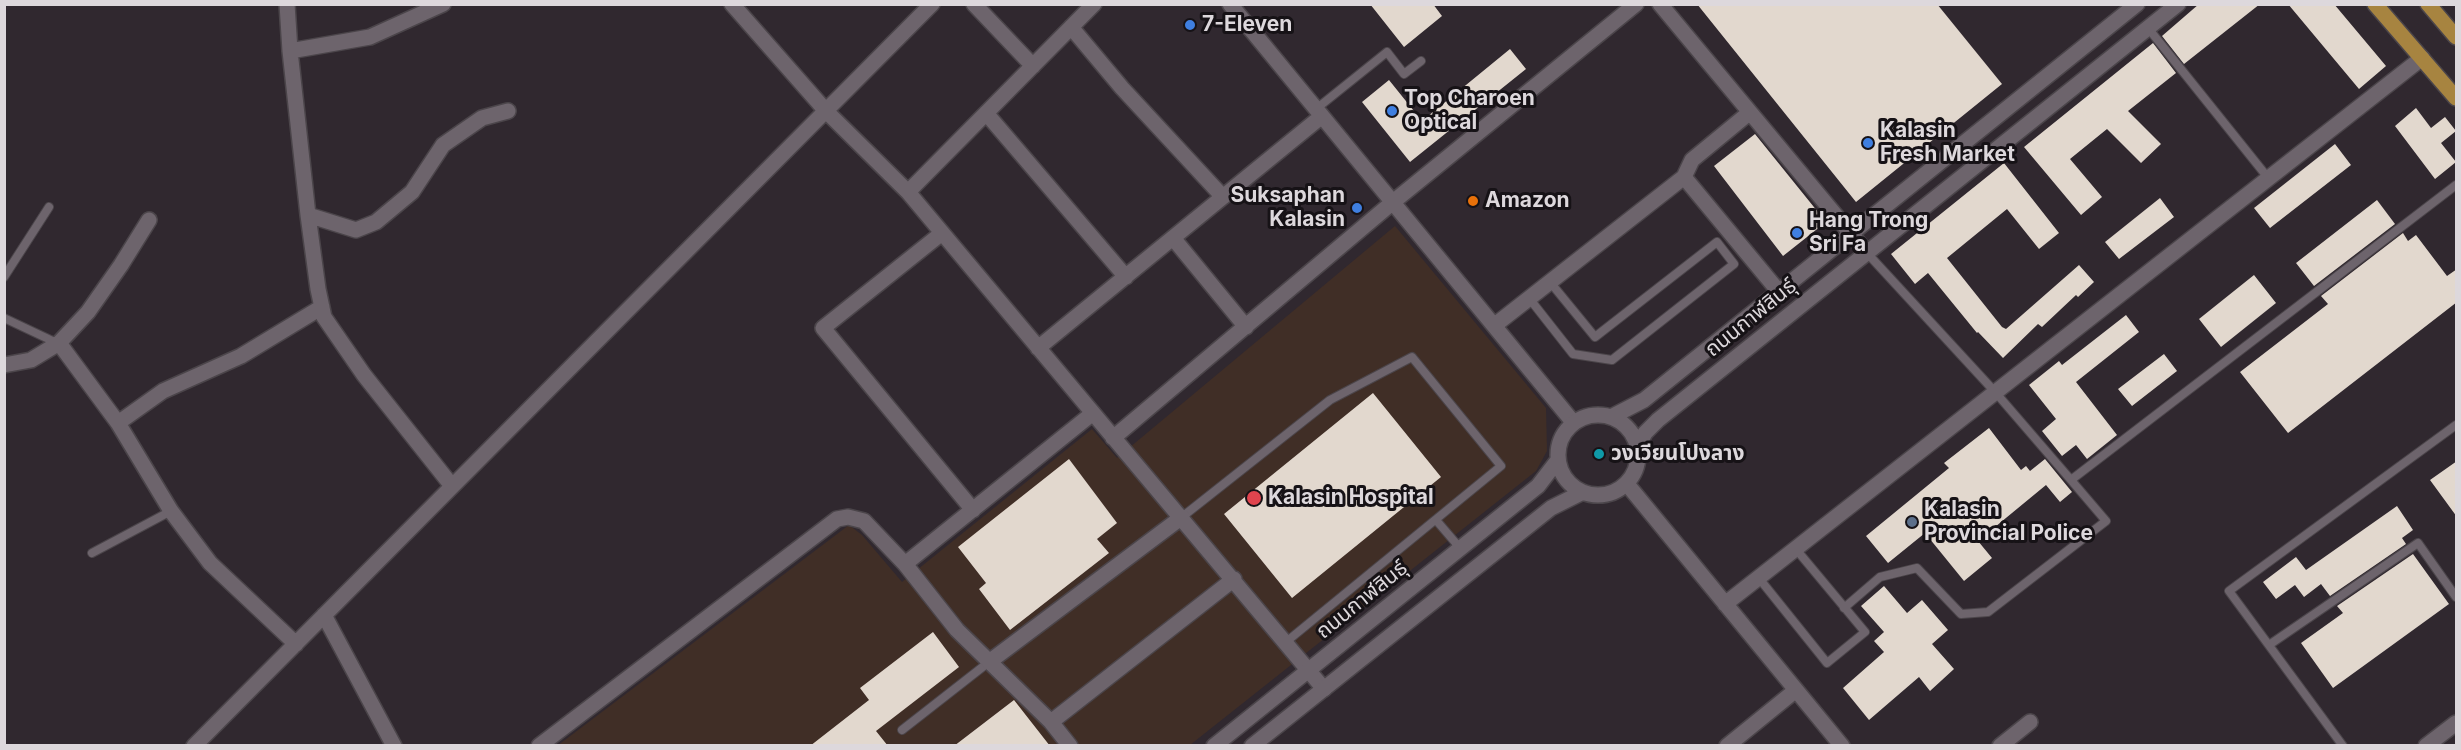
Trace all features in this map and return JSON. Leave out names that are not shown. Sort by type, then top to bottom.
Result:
[{"type":"main road","points":[[2374,4],[2457,98]]},
{"type":"main road","points":[[2428,4],[2457,37]]},
{"type":"street","points":[[287,4],[308,215],[324,317],[364,375],[452,486]]},
{"type":"street","points":[[290,51],[370,37],[443,4]]},
{"type":"street","points":[[732,4],[826,111],[908,192],[1324,689]]},
{"type":"street","points":[[194,746],[932,4]]},
{"type":"street","points":[[974,4],[1033,66]]},
{"type":"street","points":[[908,192],[1094,4]]},
{"type":"street","points":[[1113,438],[1393,202],[1636,4]]},
{"type":"street","points":[[1660,4],[1867,253]]},
{"type":"street","name":"ถนนกาฬสินธุ์","points":[[1613,416],[1644,400],[2137,4]]},
{"type":"street","name":"ถนนกาฬสินธุ์","points":[[1638,447],[1646,433],[1658,420],[2178,4]]},
{"type":"street","points":[[1235,6],[1319,113],[1573,422]]},
{"type":"street","points":[[1071,27],[1122,88],[1223,198]]},
{"type":"street","points":[[1725,604],[2422,58]]},
{"type":"street","points":[[308,215],[356,230],[376,222],[412,192],[443,145],[482,118],[508,111]]},
{"type":"street","points":[[986,113],[1126,277]]},
{"type":"street","points":[[1038,348],[1223,198],[1319,113]]},
{"type":"street","points":[[1495,325],[1684,177],[1692,160],[1749,113]]},
{"type":"street","points":[[1684,177],[1780,293]]},
{"type":"street","points":[[4,365],[31,360],[59,343],[88,312],[149,220]]},
{"type":"street","points":[[942,233],[824,328],[973,510]]},
{"type":"street","points":[[1173,238],[1246,327]]},
{"type":"street","points":[[117,423],[163,391],[241,356],[322,307]]},
{"type":"street","points":[[59,343],[117,423],[171,511],[210,563],[296,644]]},
{"type":"street","points":[[905,564],[1093,413]]},
{"type":"street","points":[[1599,414],[1613,416],[1625,423],[1634,434],[1638,447],[1637,467],[1627,484],[1616,492],[1602,495],[1583,492],[1568,482],[1561,472],[1558,460],[1562,438],[1573,422],[1586,416],[1599,414]]},
{"type":"street","name":"ถนนกาฬสินธุ์","points":[[1214,746],[1538,486],[1558,460]]},
{"type":"street","points":[[1627,484],[1842,746]]},
{"type":"street","points":[[1252,746],[1551,508],[1583,492]]},
{"type":"street","points":[[539,746],[837,519],[848,517],[864,521],[905,564],[957,630],[1051,722],[1070,746]]},
{"type":"street","points":[[989,662],[1182,517]]},
{"type":"street","points":[[1051,722],[1234,579]]},
{"type":"street","points":[[324,615],[394,746]]},
{"type":"street","points":[[1727,746],[1796,690]]},
{"type":"street","points":[[2000,746],[2030,722]]},
{"type":"street","points":[[2426,746],[2457,723]]},
{"type":"lane","points":[[2148,28],[2269,179]]},
{"type":"lane","points":[[1319,113],[1388,52],[1404,74],[1421,61]]},
{"type":"lane","points":[[2071,480],[2457,185]]},
{"type":"lane","points":[[4,277],[49,207]]},
{"type":"lane","points":[[1529,298],[1574,354],[1612,360],[1734,264],[1716,242],[1595,337],[1550,282]]},
{"type":"lane","points":[[1844,608],[1880,577],[1917,567],[1961,614],[1988,612],[2106,521],[1996,393],[1867,253]]},
{"type":"lane","points":[[4,318],[59,343]]},
{"type":"lane","points":[[1182,517],[1330,400],[1412,357],[1501,466],[1286,642]]},
{"type":"lane","points":[[2343,746],[2229,591],[2457,425]]},
{"type":"lane","points":[[92,553],[171,511]]},
{"type":"lane","points":[[1437,520],[1460,548]]},
{"type":"lane","points":[[2269,645],[2418,543],[2457,597]]},
{"type":"lane","points":[[1758,577],[1827,663],[1865,632],[1795,548]]},
{"type":"lane","points":[[902,730],[989,662]]},
{"type":"shaded area","name":"Kalasin Hospital","points":[[1395,226],[1546,408],[1547,451],[1536,471],[1190,745],[557,746],[849,525],[862,535],[902,582],[1092,429],[1117,458]]},
{"type":"building","points":[[1370,4],[1433,4],[1442,16],[1404,47]]},
{"type":"building","name":"Kalasin Fresh Market","points":[[1697,4],[1937,4],[2002,84],[1856,202]]},
{"type":"building","points":[[2199,4],[2260,4],[2184,64],[2162,36]]},
{"type":"building","points":[[2288,4],[2334,4],[2386,66],[2359,89]]},
{"type":"building","points":[[2153,43],[2176,73],[2128,111],[2161,144],[2141,163],[2107,129],[2070,159],[2102,197],[2081,215],[2024,147]]},
{"type":"building","points":[[1510,49],[1526,69],[1410,162],[1362,102],[1389,80],[1422,121]]},
{"type":"building","points":[[2416,108],[2431,128],[2445,117],[2456,131],[2441,143],[2456,162],[2435,179],[2395,126]]},
{"type":"building","points":[[1755,134],[1826,222],[1783,256],[1714,166]]},
{"type":"building","points":[[2335,144],[2351,165],[2270,228],[2254,208]]},
{"type":"building","points":[[2004,163],[2059,233],[2039,249],[2007,209],[1947,258],[2006,329],[2079,265],[2094,282],[2078,297],[2076,295],[2042,327],[2038,324],[2003,358],[1977,333],[1928,273],[1915,284],[1891,254]]},
{"type":"building","points":[[2160,198],[2174,217],[2119,259],[2105,242]]},
{"type":"building","points":[[2377,200],[2395,224],[2314,286],[2296,263]]},
{"type":"building","points":[[2403,233],[2408,241],[2416,235],[2447,276],[2457,269],[2457,302],[2288,433],[2240,372],[2328,304],[2321,296]]},
{"type":"building","points":[[2254,275],[2276,303],[2221,347],[2199,319]]},
{"type":"building","points":[[2126,315],[2139,332],[2076,382],[2117,435],[2087,459],[2076,445],[2062,456],[2042,431],[2056,419],[2029,385],[2059,361],[2062,365]]},
{"type":"building","points":[[2164,354],[2177,371],[2132,406],[2118,389]]},
{"type":"building","points":[[1373,393],[1441,477],[1292,598],[1224,514]]},
{"type":"building","points":[[1989,428],[2021,470],[2026,466],[2030,471],[2045,459],[2072,492],[2060,502],[2046,485],[1978,541],[1992,558],[1964,581],[1925,533],[1888,563],[1866,536],[1949,468],[1944,463]]},
{"type":"building","points":[[1069,459],[1117,523],[1097,539],[1109,553],[1010,630],[979,589],[986,583],[958,547]]},
{"type":"building","points":[[2457,461],[2457,517],[2430,480]]},
{"type":"building","points":[[2397,506],[2413,530],[2402,538],[2406,544],[2330,596],[2321,584],[2304,597],[2295,585],[2276,599],[2263,582],[2296,557],[2306,570]]},
{"type":"building","points":[[2413,554],[2449,604],[2333,688],[2301,643],[2343,613],[2337,606]]},
{"type":"building","points":[[1884,586],[1907,613],[1922,600],[1948,630],[1932,644],[1954,669],[1930,691],[1919,677],[1869,720],[1843,688],[1884,652],[1874,641],[1884,632],[1861,606]]},
{"type":"building","points":[[933,632],[959,667],[876,731],[888,746],[810,746],[869,700],[860,688]]},
{"type":"building","points":[[1014,700],[1050,746],[954,746]]},
{"type":"place","name":"7-Eleven","points":[[1190,25]]},
{"type":"place","name":"Top Charoen Optical","points":[[1392,111]]},
{"type":"place","name":"Kalasin Fresh Market","points":[[1868,143]]},
{"type":"place","name":"Amazon","points":[[1473,201]]},
{"type":"place","name":"Suksaphan Kalasin","points":[[1357,208]]},
{"type":"place","name":"Hang Trong Sri Fa","points":[[1797,233]]},
{"type":"place","name":"วงเวียนโปงลาง","points":[[1599,454]]},
{"type":"place","name":"Kalasin Hospital","points":[[1254,498]]},
{"type":"place","name":"Kalasin Provincial Police","points":[[1912,522]]}]
